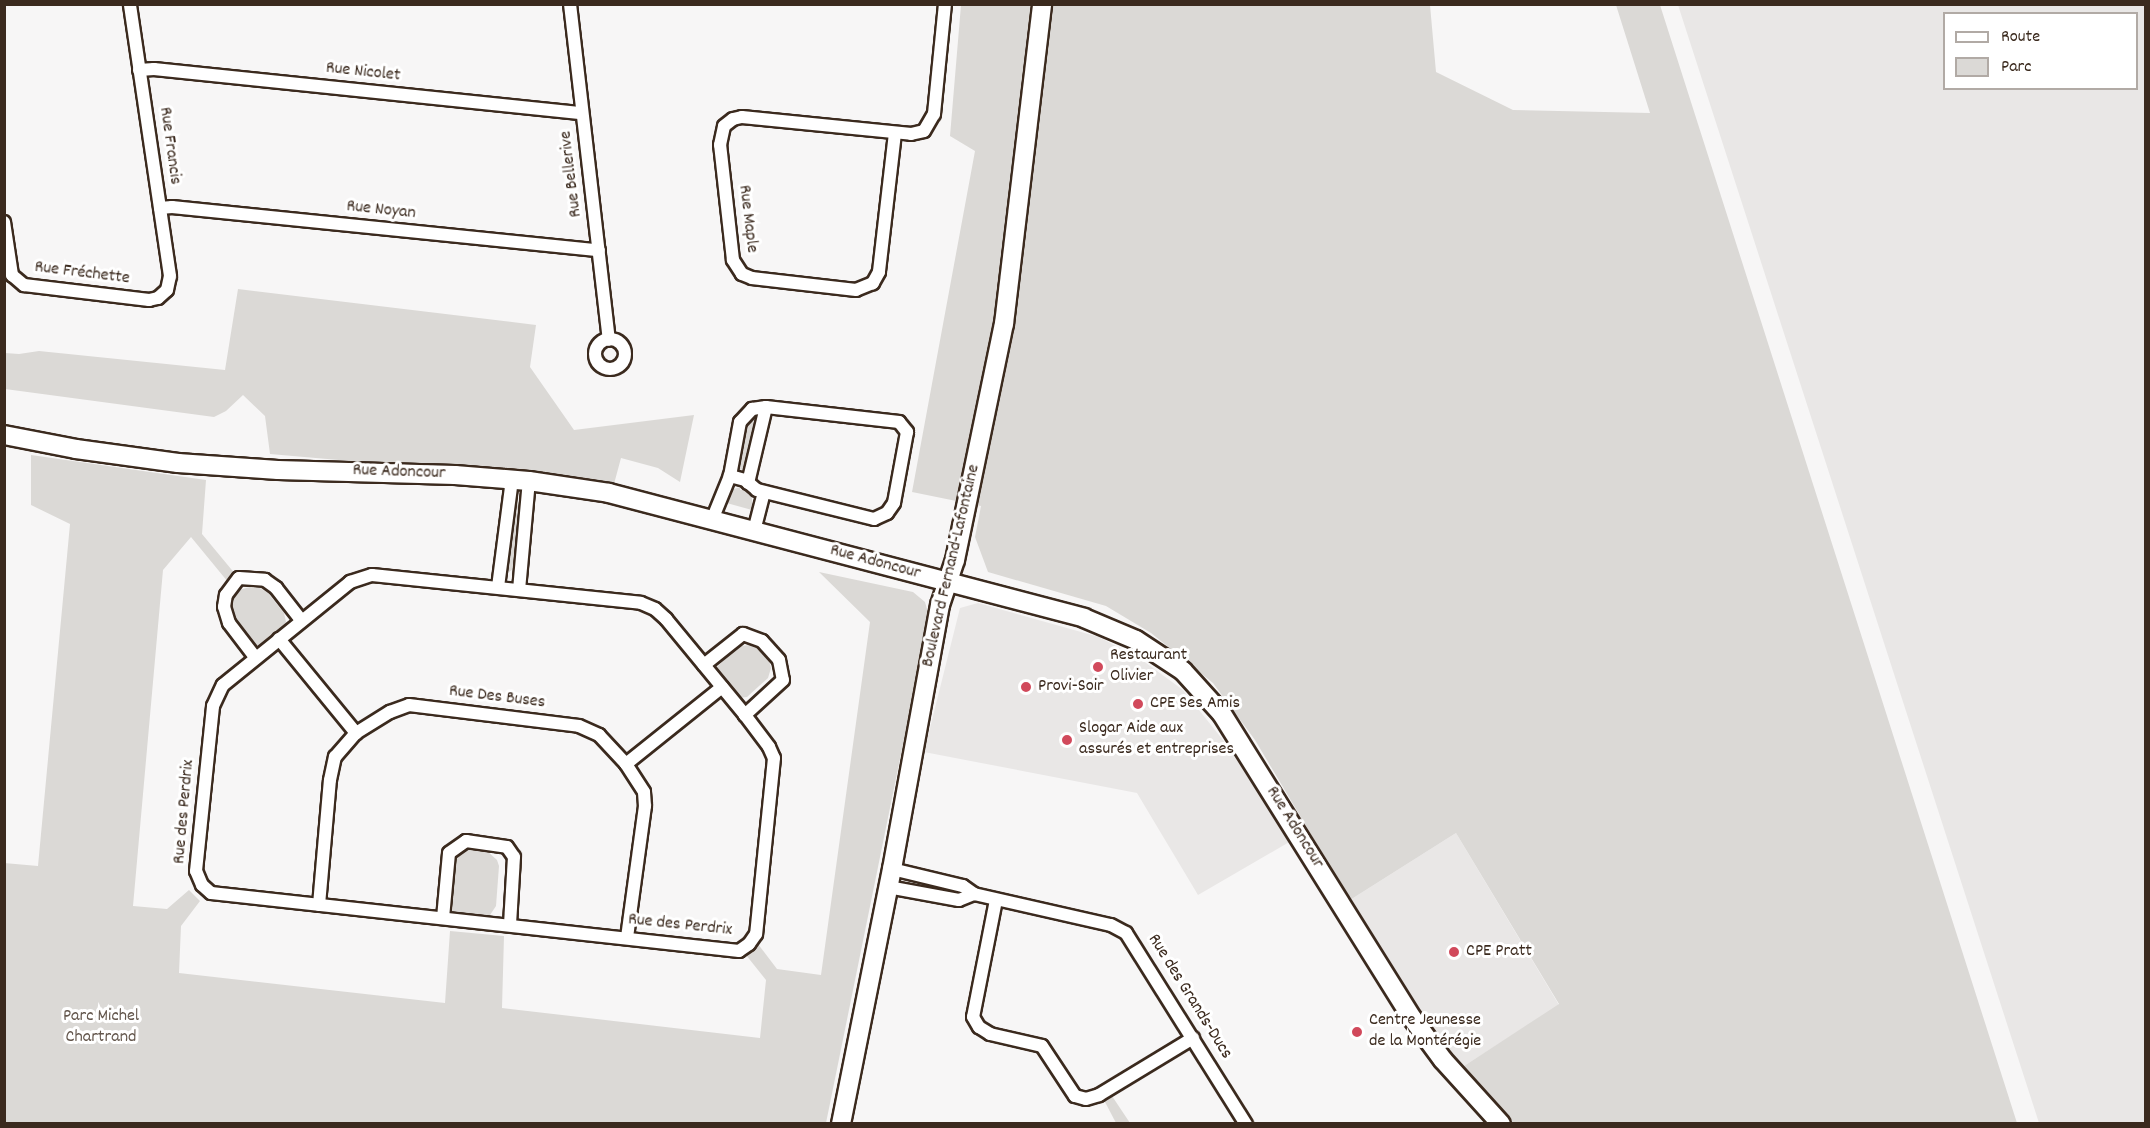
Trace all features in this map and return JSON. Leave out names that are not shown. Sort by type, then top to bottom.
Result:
[{"type":"street","name":"Rue Francis","points":[[130,4],[170,276],[166,293]]},
{"type":"street","name":"Rue Bellerive","points":[[570,4],[609,340]]},
{"type":"street","name":"Rue Maple","points":[[895,133],[879,272],[873,283],[856,291],[753,278],[742,274],[733,260],[720,145],[724,126],[742,117],[895,133],[919,133],[932,121],[945,4]]},
{"type":"street","name":"Boulevard Fernand-Lafontaine","points":[[841,1124],[892,869],[940,605],[956,560],[1006,312],[1042,4]]},
{"type":"street","name":"Rue Nicolet","points":[[139,70],[154,69],[582,113]]},
{"type":"street","name":"Rue Noyan","points":[[160,208],[172,207],[599,250]]},
{"type":"street","name":"Rue Fréchette","points":[[4,222],[12,275],[24,285],[149,300],[166,293]]},
{"type":"street","points":[[748,483],[765,407]]},
{"type":"street","points":[[712,520],[729,476],[742,418],[752,409],[765,407],[899,422],[904,426],[907,435],[894,503],[882,516],[866,518],[764,492],[729,476]]},
{"type":"street","name":"Rue Adoncour","points":[[4,435],[136,458],[217,466],[446,474],[521,481],[609,494],[1084,618],[1136,640],[1183,671],[1222,714],[1412,1018],[1443,1060],[1501,1124]]},
{"type":"street","points":[[498,587],[521,481]]},
{"type":"street","points":[[519,590],[521,481]]},
{"type":"street","points":[[754,531],[764,492]]},
{"type":"street","name":"Rue des Perdrix","points":[[372,575],[498,587],[648,606],[666,618],[769,747],[774,764],[756,934],[749,944],[739,951],[211,893],[198,881],[196,871],[213,706],[223,685],[300,620],[350,582],[372,575]]},
{"type":"street","points":[[255,657],[229,623],[224,607],[226,595],[239,578],[252,577],[270,584],[300,620]]},
{"type":"street","points":[[704,665],[743,634],[762,641],[778,660],[783,680],[745,715]]},
{"type":"street","points":[[279,639],[356,733]]},
{"type":"street","points":[[626,764],[722,687]]},
{"type":"street","name":"Rue Des Buses","points":[[320,904],[330,780],[335,757],[356,733],[390,712],[409,705],[589,728],[599,735],[626,764],[644,792],[645,806],[627,938]]},
{"type":"street","points":[[443,918],[449,853],[466,841],[507,847],[514,857],[510,926]]},
{"type":"street","name":"Rue des Grands-Ducs","points":[[892,869],[963,886],[974,894],[996,900],[1111,925],[1126,933],[1246,1124]]},
{"type":"street","name":"Rue des Grands-Ducs","points":[[888,887],[959,900],[974,894]]},
{"type":"street","points":[[996,900],[973,1017],[979,1027],[990,1034],[1042,1046],[1075,1096],[1086,1099],[1099,1095],[1194,1038]]},
{"type":"shaded area","points":[[1678,5],[2145,5],[2145,1123],[2039,1123]]},
{"type":"shaded area","points":[[978,603],[1099,637],[1142,660],[1183,690],[1223,740],[1291,841],[1198,895],[1137,793],[924,752],[960,608]]},
{"type":"shaded area","name":"CPE Pratt","points":[[1456,833],[1559,1005],[1461,1068],[1428,1030],[1350,900]]},
{"type":"green space","points":[[961,5],[1430,5],[1436,72],[1513,110],[1650,113],[1616,5],[1660,5],[2017,1123],[1512,1123],[1461,1068],[1559,1004],[1456,833],[1350,900],[1255,740],[1213,683],[1151,633],[1106,606],[988,572],[975,537],[981,506],[912,492],[975,151],[950,136]]},
{"type":"green space","points":[[238,289],[536,325],[530,367],[574,430],[694,415],[680,482],[658,468],[621,458],[614,484],[270,454],[265,416],[243,395],[226,411],[214,417],[5,389],[5,353],[19,354],[39,351],[225,370]]},
{"type":"green space","points":[[750,420],[754,422],[755,427],[747,466],[741,470],[738,467],[744,423]]},
{"type":"green space","name":"Parc Michel Chartrand","points":[[31,455],[206,480],[202,534],[236,575],[228,582],[191,537],[163,570],[133,906],[167,909],[189,890],[200,901],[181,926],[179,973],[445,1003],[450,931],[504,936],[502,1008],[760,1038],[766,980],[746,955],[758,944],[777,969],[821,975],[870,622],[819,572],[913,592],[925,602],[929,616],[826,1123],[5,1123],[4,863],[38,866],[70,524],[31,505]]},
{"type":"green space","points":[[741,487],[740,490],[747,490],[752,496],[752,510],[723,502],[730,490]]},
{"type":"green space","points":[[515,501],[520,502],[521,507],[514,568],[508,573],[506,569]]},
{"type":"green space","points":[[250,587],[260,588],[268,593],[284,613],[286,622],[267,643],[260,646],[251,644],[231,621],[228,610],[239,590]]},
{"type":"green space","points":[[751,645],[759,648],[769,660],[771,668],[768,678],[747,697],[738,698],[719,679],[717,667],[738,646]]},
{"type":"green space","points":[[467,849],[487,851],[497,860],[499,866],[496,906],[488,918],[459,917],[449,908],[454,859]]},
{"type":"green space","points":[[1112,1096],[1130,1123],[1116,1123],[1105,1102]]},
{"type":"place","name":"Restaurant Olivier","points":[[1098,667]]},
{"type":"place","name":"Provi-Soir","points":[[1026,687]]},
{"type":"place","name":"CPE Ses Amis","points":[[1138,704]]},
{"type":"place","name":"Slogar Aide aux assurés et entreprises","points":[[1067,740]]},
{"type":"place","name":"CPE Pratt","points":[[1454,952]]},
{"type":"place","name":"Centre Jeunesse de la Montérégie","points":[[1357,1032]]}]
